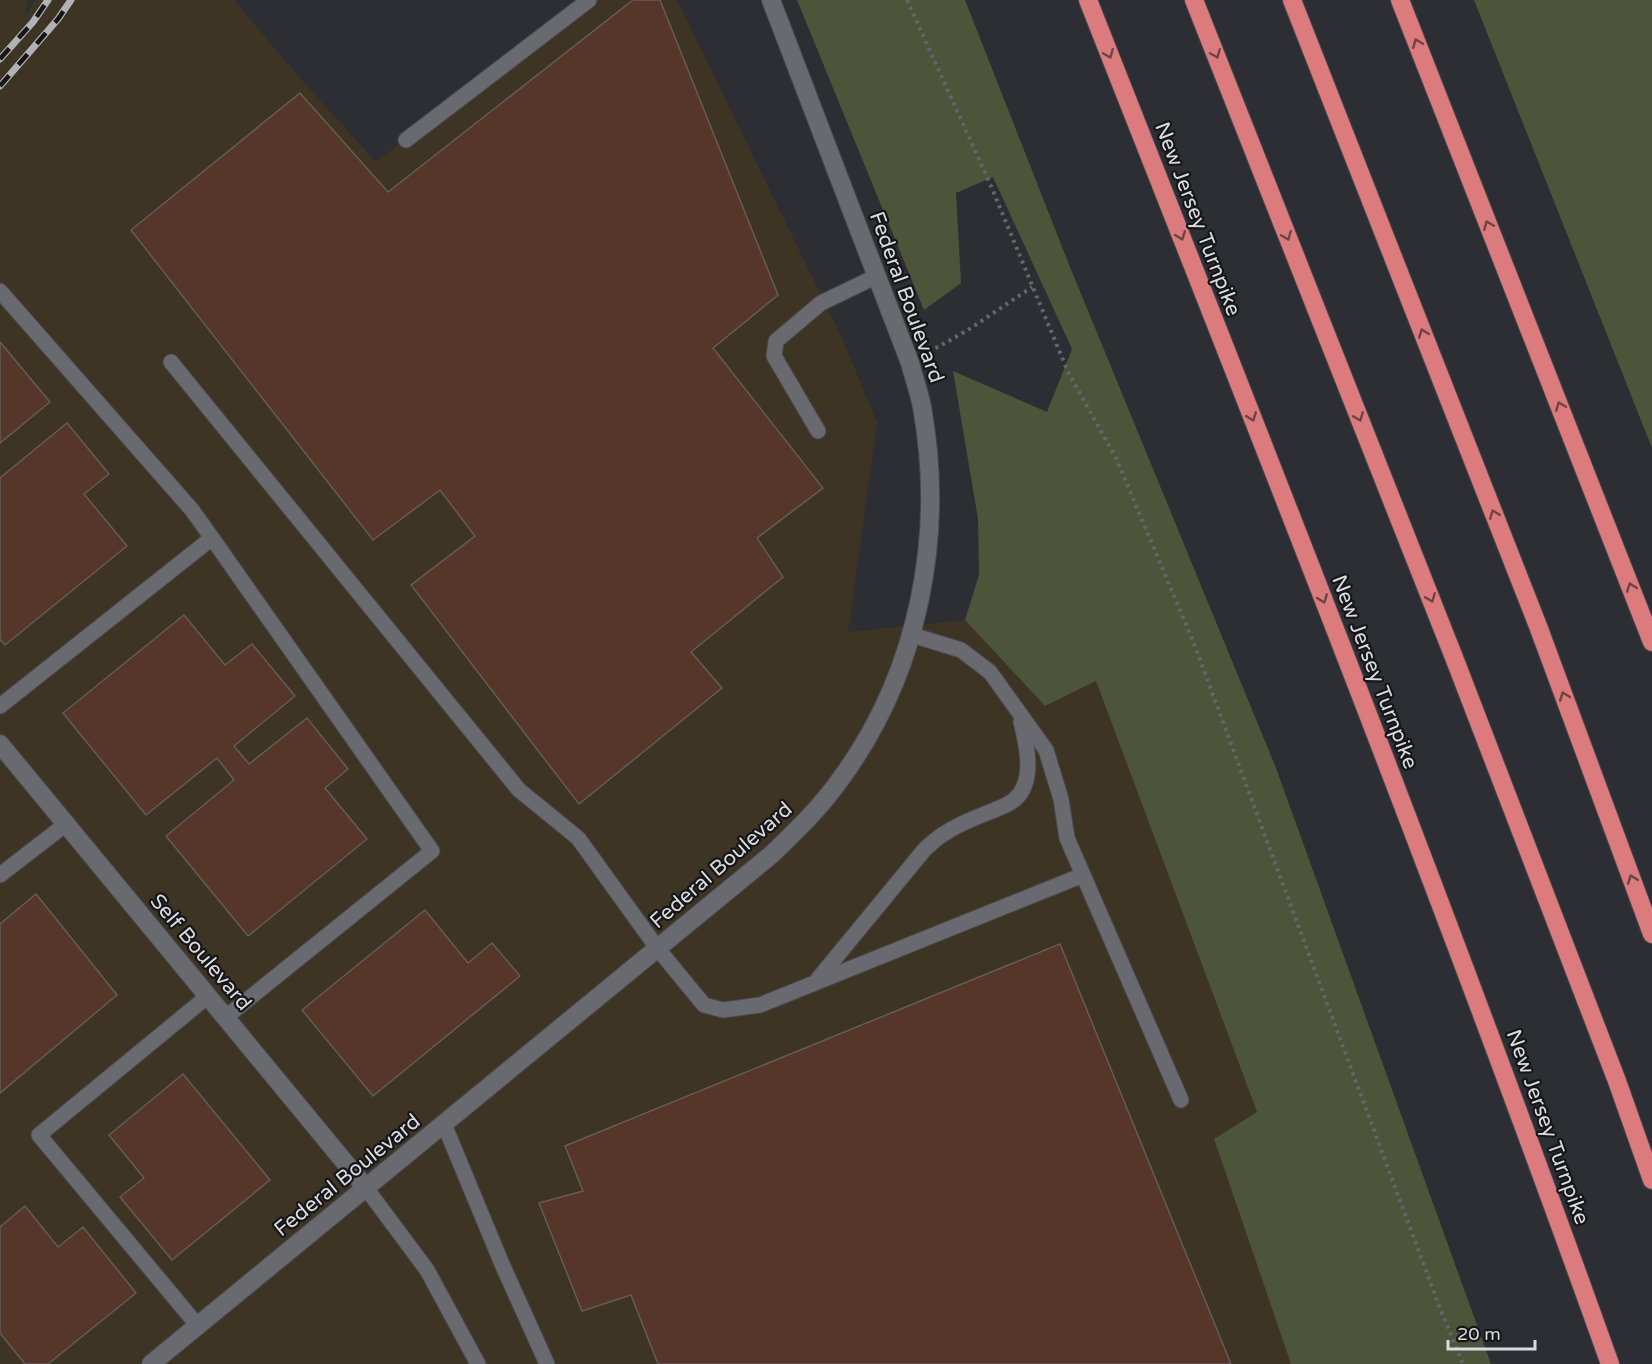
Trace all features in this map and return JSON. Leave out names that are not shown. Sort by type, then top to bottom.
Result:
[{"type":"highway","name":"New Jersey Turnpike","points":[[1088,0],[1354,678],[1524,1123],[1610,1364]]},
{"type":"highway","points":[[1194,0],[1455,660],[1617,1081],[1652,1180]]},
{"type":"highway","points":[[1292,0],[1538,626],[1652,934]]},
{"type":"highway","points":[[1400,0],[1652,642]]},
{"type":"street","name":"Federal Boulevard","points":[[151,1364],[771,855],[812,816],[841,779],[860,752],[883,707],[912,635],[927,562],[930,513],[922,407],[910,363],[771,0]]},
{"type":"street","name":"Self Boulevard","points":[[0,744],[366,1188]]},
{"type":"lane","points":[[406,140],[589,0]]},
{"type":"lane","points":[[818,431],[774,356],[776,341],[821,303],[877,276]]},
{"type":"lane","points":[[0,291],[192,510],[432,852],[226,1017]]},
{"type":"lane","points":[[171,362],[519,790],[578,838],[658,949],[704,1005],[723,1010],[760,1005],[1083,876]]},
{"type":"lane","points":[[0,706],[212,538]]},
{"type":"lane","points":[[912,635],[961,650],[990,672],[1046,750],[1061,799],[1067,838],[1181,1100]]},
{"type":"lane","points":[[815,982],[925,849],[947,832],[1009,804],[1020,794],[1027,779],[1025,739],[1019,713]]},
{"type":"lane","points":[[0,875],[66,824]]},
{"type":"lane","points":[[198,1326],[39,1135],[208,996]]},
{"type":"lane","points":[[444,1124],[502,1264],[547,1364]]},
{"type":"lane","points":[[366,1188],[427,1270],[478,1364]]},
{"type":"path","points":[[907,0],[991,186],[1068,372],[1116,458],[1193,640],[1439,1306],[1463,1364]]},
{"type":"path","points":[[910,363],[968,330],[1032,287]]},
{"type":"shaded area","points":[[0,0],[28,0],[25,18],[35,0],[234,0],[304,83],[376,162],[580,0],[677,0],[843,340],[877,423],[848,632],[965,620],[1045,706],[1096,681],[1257,1112],[1214,1140],[1291,1364],[0,1364]]},
{"type":"green space","points":[[797,0],[965,0],[1070,267],[1276,768],[1491,1364],[1291,1364],[1214,1139],[1257,1112],[1096,681],[1045,706],[965,620],[979,575],[978,519],[953,371],[1047,412],[1072,349],[993,177],[956,193],[961,283],[924,310]]},
{"type":"green space","points":[[1474,0],[1652,0],[1652,448]]},
{"type":"building","points":[[633,0],[660,0],[778,295],[713,348],[823,488],[757,538],[783,577],[691,652],[722,688],[579,804],[411,585],[475,536],[440,490],[373,540],[131,230],[300,93],[388,192]]},
{"type":"building","points":[[0,342],[50,402],[0,443]]},
{"type":"building","points":[[67,423],[109,474],[84,494],[127,546],[5,645],[0,639],[0,478]]},
{"type":"building","points":[[184,615],[225,665],[252,644],[295,696],[234,746],[249,764],[307,718],[348,769],[325,788],[367,839],[248,936],[166,836],[234,780],[217,758],[146,815],[63,713]]},
{"type":"building","points":[[36,894],[117,995],[0,1093],[0,924]]},
{"type":"building","points":[[425,910],[468,963],[492,943],[520,976],[373,1096],[302,1010]]},
{"type":"building","points":[[1060,944],[1231,1364],[658,1364],[631,1295],[582,1311],[539,1203],[583,1191],[565,1146]]},
{"type":"building","points":[[183,1074],[270,1180],[172,1260],[120,1197],[144,1178],[109,1135]]},
{"type":"building","points":[[25,1206],[58,1247],[83,1227],[136,1293],[48,1364],[25,1364],[0,1333],[0,1227]]},
{"type":"railway","points":[[0,59],[33,22],[48,0]]},
{"type":"railway","points":[[0,86],[58,19],[71,0]]}]
